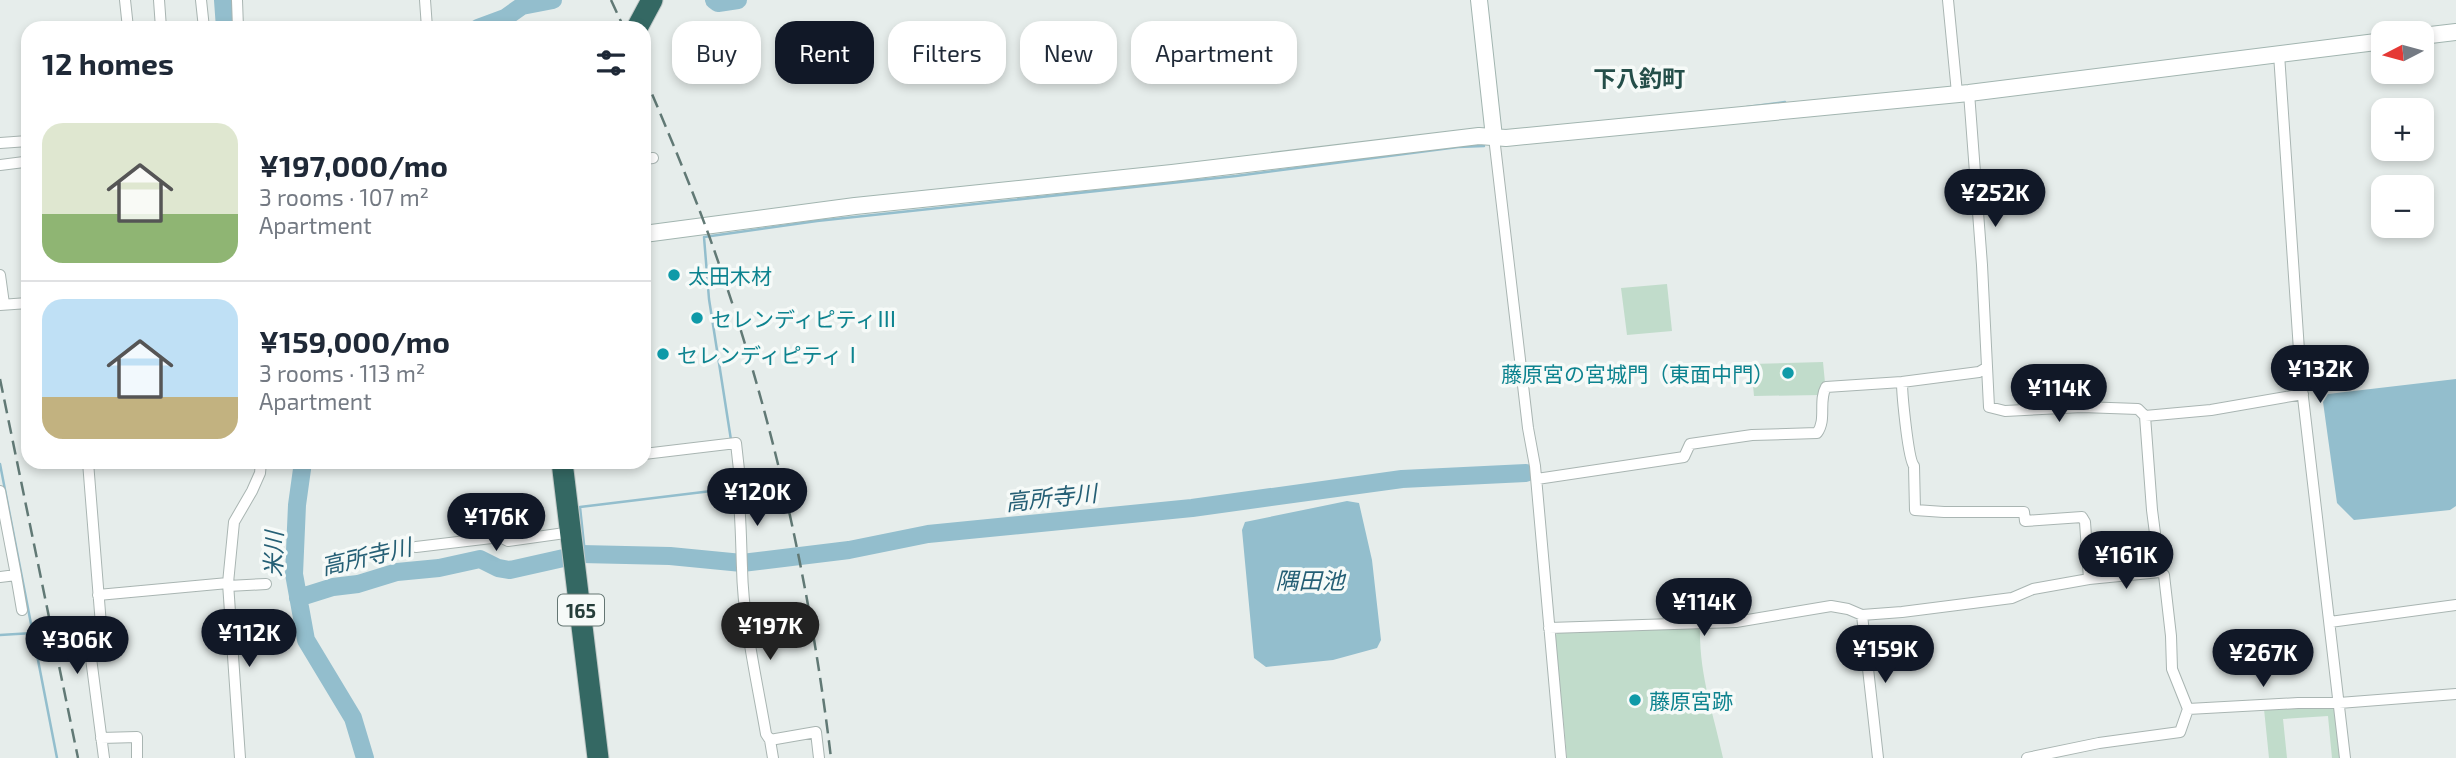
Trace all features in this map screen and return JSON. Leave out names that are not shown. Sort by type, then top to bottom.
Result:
[{"type":"highway","points":[[641,21],[652,0]]},
{"type":"highway","name":"165","points":[[563,469],[598,758]]},
{"type":"street","points":[[125,0],[127,21]]},
{"type":"street","points":[[159,0],[161,21]]},
{"type":"street","points":[[201,0],[203,21]]},
{"type":"street","points":[[237,0],[238,21]]},
{"type":"street","points":[[425,0],[426,21]]},
{"type":"street","points":[[1479,0],[1528,428],[1537,479],[1561,758]]},
{"type":"street","points":[[1948,0],[1963,93],[1982,265],[1989,407],[2005,411],[2082,407],[2138,409],[2145,416],[2152,510],[2168,601],[2172,669],[2188,709],[2180,732],[2099,743],[2027,758]]},
{"type":"street","points":[[2434,35],[2456,32]]},
{"type":"street","points":[[651,233],[855,206],[1172,173],[1479,136],[1506,138],[1963,93],[2371,43]]},
{"type":"street","points":[[2279,54],[2303,394],[2345,758]]},
{"type":"street","points":[[0,144],[21,142]]},
{"type":"street","points":[[0,165],[21,162]]},
{"type":"street","points":[[0,275],[2,304],[21,303]]},
{"type":"street","points":[[1537,479],[1684,457],[1690,443],[1752,435],[1817,433],[1822,427],[1823,393],[1826,387],[1902,382],[1979,372],[1986,368]]},
{"type":"street","points":[[1902,382],[1910,464],[1914,466],[1915,510],[2024,512],[2025,521],[2082,517],[2085,522],[2089,579]]},
{"type":"street","points":[[2145,416],[2211,411],[2303,394]]},
{"type":"street","points":[[651,453],[736,443],[741,488],[738,492],[742,562],[752,653],[766,734],[770,740],[773,758]]},
{"type":"street","points":[[89,469],[101,625],[88,635],[104,758]]},
{"type":"street","points":[[240,758],[228,585],[233,522],[253,491],[260,469]]},
{"type":"street","points":[[0,491],[4,531],[22,610]]},
{"type":"street","points":[[416,547],[500,537],[508,541],[572,533]]},
{"type":"street","points":[[1549,628],[1736,622],[1830,606],[1862,615],[1939,608],[2012,598],[2033,589],[2089,579],[2161,572]]},
{"type":"street","points":[[0,577],[16,575]]},
{"type":"street","points":[[98,595],[266,584]]},
{"type":"street","points":[[2330,622],[2456,605]]},
{"type":"street","points":[[1862,615],[1878,758]]},
{"type":"street","points":[[2188,709],[2298,702],[2339,703],[2456,694]]},
{"type":"street","points":[[770,740],[817,732],[819,758]]},
{"type":"street","points":[[101,738],[137,737],[137,758]]},
{"type":"green space","points":[[1667,284],[1672,331],[1627,335],[1621,288]]},
{"type":"green space","name":"藤原宮の宮城門（東面中門）","points":[[1823,362],[1825,383],[1820,395],[1754,396],[1751,364]]},
{"type":"green space","name":"藤原宮跡","points":[[1700,626],[1704,677],[1723,758],[1567,758],[1555,636],[1559,631]]},
{"type":"green space","points":[[2336,707],[2342,758],[2332,758],[2328,716],[2283,719],[2287,758],[2269,758],[2264,709]]},
{"type":"water","points":[[2456,379],[2456,506],[2450,510],[2354,520],[2337,503],[2323,402],[2328,394]]},
{"type":"water","name":"隅田池","points":[[1347,501],[1359,503],[1372,560],[1381,640],[1377,648],[1333,660],[1266,667],[1254,658],[1242,530],[1245,522]]},
{"type":"waterway","name":"米川","points":[[223,0],[224,21]]},
{"type":"waterway","points":[[497,21],[522,6],[553,0]]},
{"type":"waterway","points":[[714,0],[718,3],[738,0]]},
{"type":"waterway","points":[[1747,107],[1785,102]]},
{"type":"waterway","points":[[731,440],[709,299],[704,237],[817,221],[1236,176],[1458,147],[1484,146]]},
{"type":"waterway","points":[[0,464],[57,758]]},
{"type":"waterway","name":"米川","points":[[302,469],[297,505],[294,574],[306,640],[353,718],[365,758]]},
{"type":"waterway","name":"高所寺川","points":[[581,554],[670,556],[742,563],[849,550],[928,534],[1192,508],[1402,479],[1526,473]]},
{"type":"waterway","points":[[585,554],[580,507],[736,488]]},
{"type":"waterway","name":"高所寺川","points":[[298,598],[397,572],[439,568],[480,559],[498,568],[510,570],[568,557]]},
{"type":"waterway","points":[[0,635],[33,633]]},
{"type":"railway","points":[[611,0],[621,21]]},
{"type":"railway","points":[[651,92],[712,243],[758,387],[802,571],[831,758]]},
{"type":"railway","points":[[0,379],[78,758]]},
{"type":"place","name":"太田木材","points":[[674,275]]},
{"type":"place","name":"セレンディピティⅢ","points":[[697,318]]},
{"type":"place","name":"セレンディピティⅠ","points":[[663,354]]},
{"type":"place","name":"藤原宮の宮城門（東面中門）","points":[[1788,373]]},
{"type":"place","name":"藤原宮跡","points":[[1635,700]]},
{"type":"district","name":"下八釣町","points":[[1639,78]]}]
